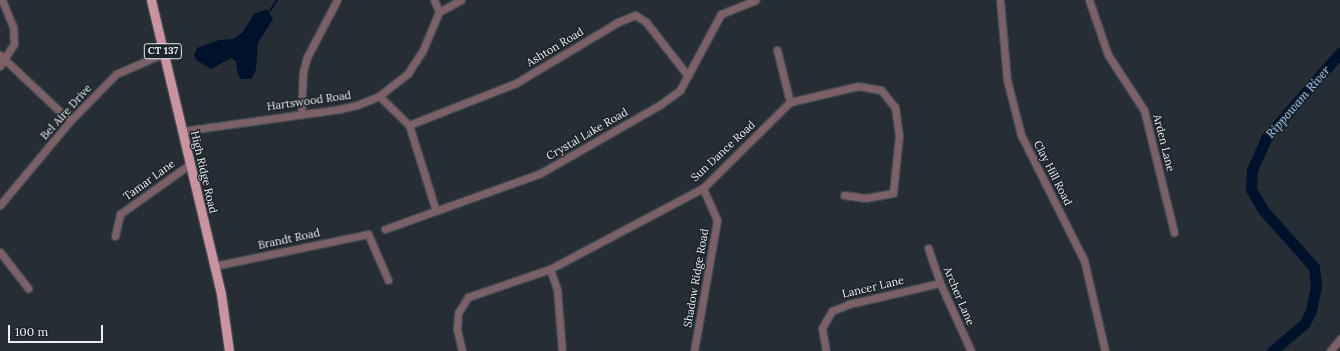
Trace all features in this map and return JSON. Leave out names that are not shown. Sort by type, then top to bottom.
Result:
[{"type":"main road","name":"High Ridge Road","points":[[151,0],[214,266],[228,351]]},
{"type":"street","points":[[0,66],[3,57],[14,44],[13,26],[2,0]]},
{"type":"street","points":[[301,114],[302,72],[307,57],[337,0]]},
{"type":"street","points":[[434,0],[439,12],[461,0]]},
{"type":"street","name":"Crystal Lake Road","points":[[385,229],[539,174],[661,104],[680,90],[721,14],[755,0]]},
{"type":"street","name":"Clay Hill Road","points":[[1000,0],[1007,80],[1021,135],[1084,260],[1105,351]]},
{"type":"street","name":"Arden Lane","points":[[1089,0],[1108,55],[1144,110],[1174,232]]},
{"type":"street","name":"Hartswood Road","points":[[182,130],[357,106],[379,96],[408,73],[423,50],[439,12]]},
{"type":"street","name":"Ashton Road","points":[[409,125],[516,83],[618,22],[635,15],[646,22],[688,76]]},
{"type":"street","points":[[777,50],[790,102],[858,86],[881,90],[895,107],[899,136],[893,193],[866,198],[844,194]]},
{"type":"street","name":"Bel Aire Drive","points":[[0,205],[70,121],[116,74],[164,53]]},
{"type":"street","points":[[3,57],[70,121]]},
{"type":"street","points":[[379,96],[409,125],[436,210]]},
{"type":"street","name":"Sun Dance Road","points":[[462,351],[457,329],[458,313],[468,297],[550,269],[703,188],[790,102]]},
{"type":"street","name":"Tamar Lane","points":[[115,236],[120,214],[190,164]]},
{"type":"street","name":"Shadow Ridge Road","points":[[694,351],[717,220],[703,188]]},
{"type":"street","name":"Brandt Road","points":[[214,266],[368,234],[388,280]]},
{"type":"street","name":"Archer Lane","points":[[928,248],[940,283],[971,351]]},
{"type":"street","points":[[0,252],[28,288]]},
{"type":"street","points":[[550,269],[557,289],[562,351]]},
{"type":"street","name":"Lancer Lane","points":[[826,351],[822,328],[832,310],[849,304],[940,283]]},
{"type":"street","points":[[1330,351],[1340,339]]},
{"type":"water","points":[[267,9],[273,19],[258,43],[256,70],[251,79],[241,79],[238,75],[236,61],[231,58],[211,69],[196,60],[194,55],[197,48],[219,40],[233,39],[242,33],[254,14]]},
{"type":"waterway","points":[[270,11],[277,0]]},
{"type":"waterway","name":"Rippowam River","points":[[1272,351],[1304,324],[1311,311],[1316,286],[1314,267],[1263,210],[1251,189],[1252,170],[1266,138],[1340,53]]}]
